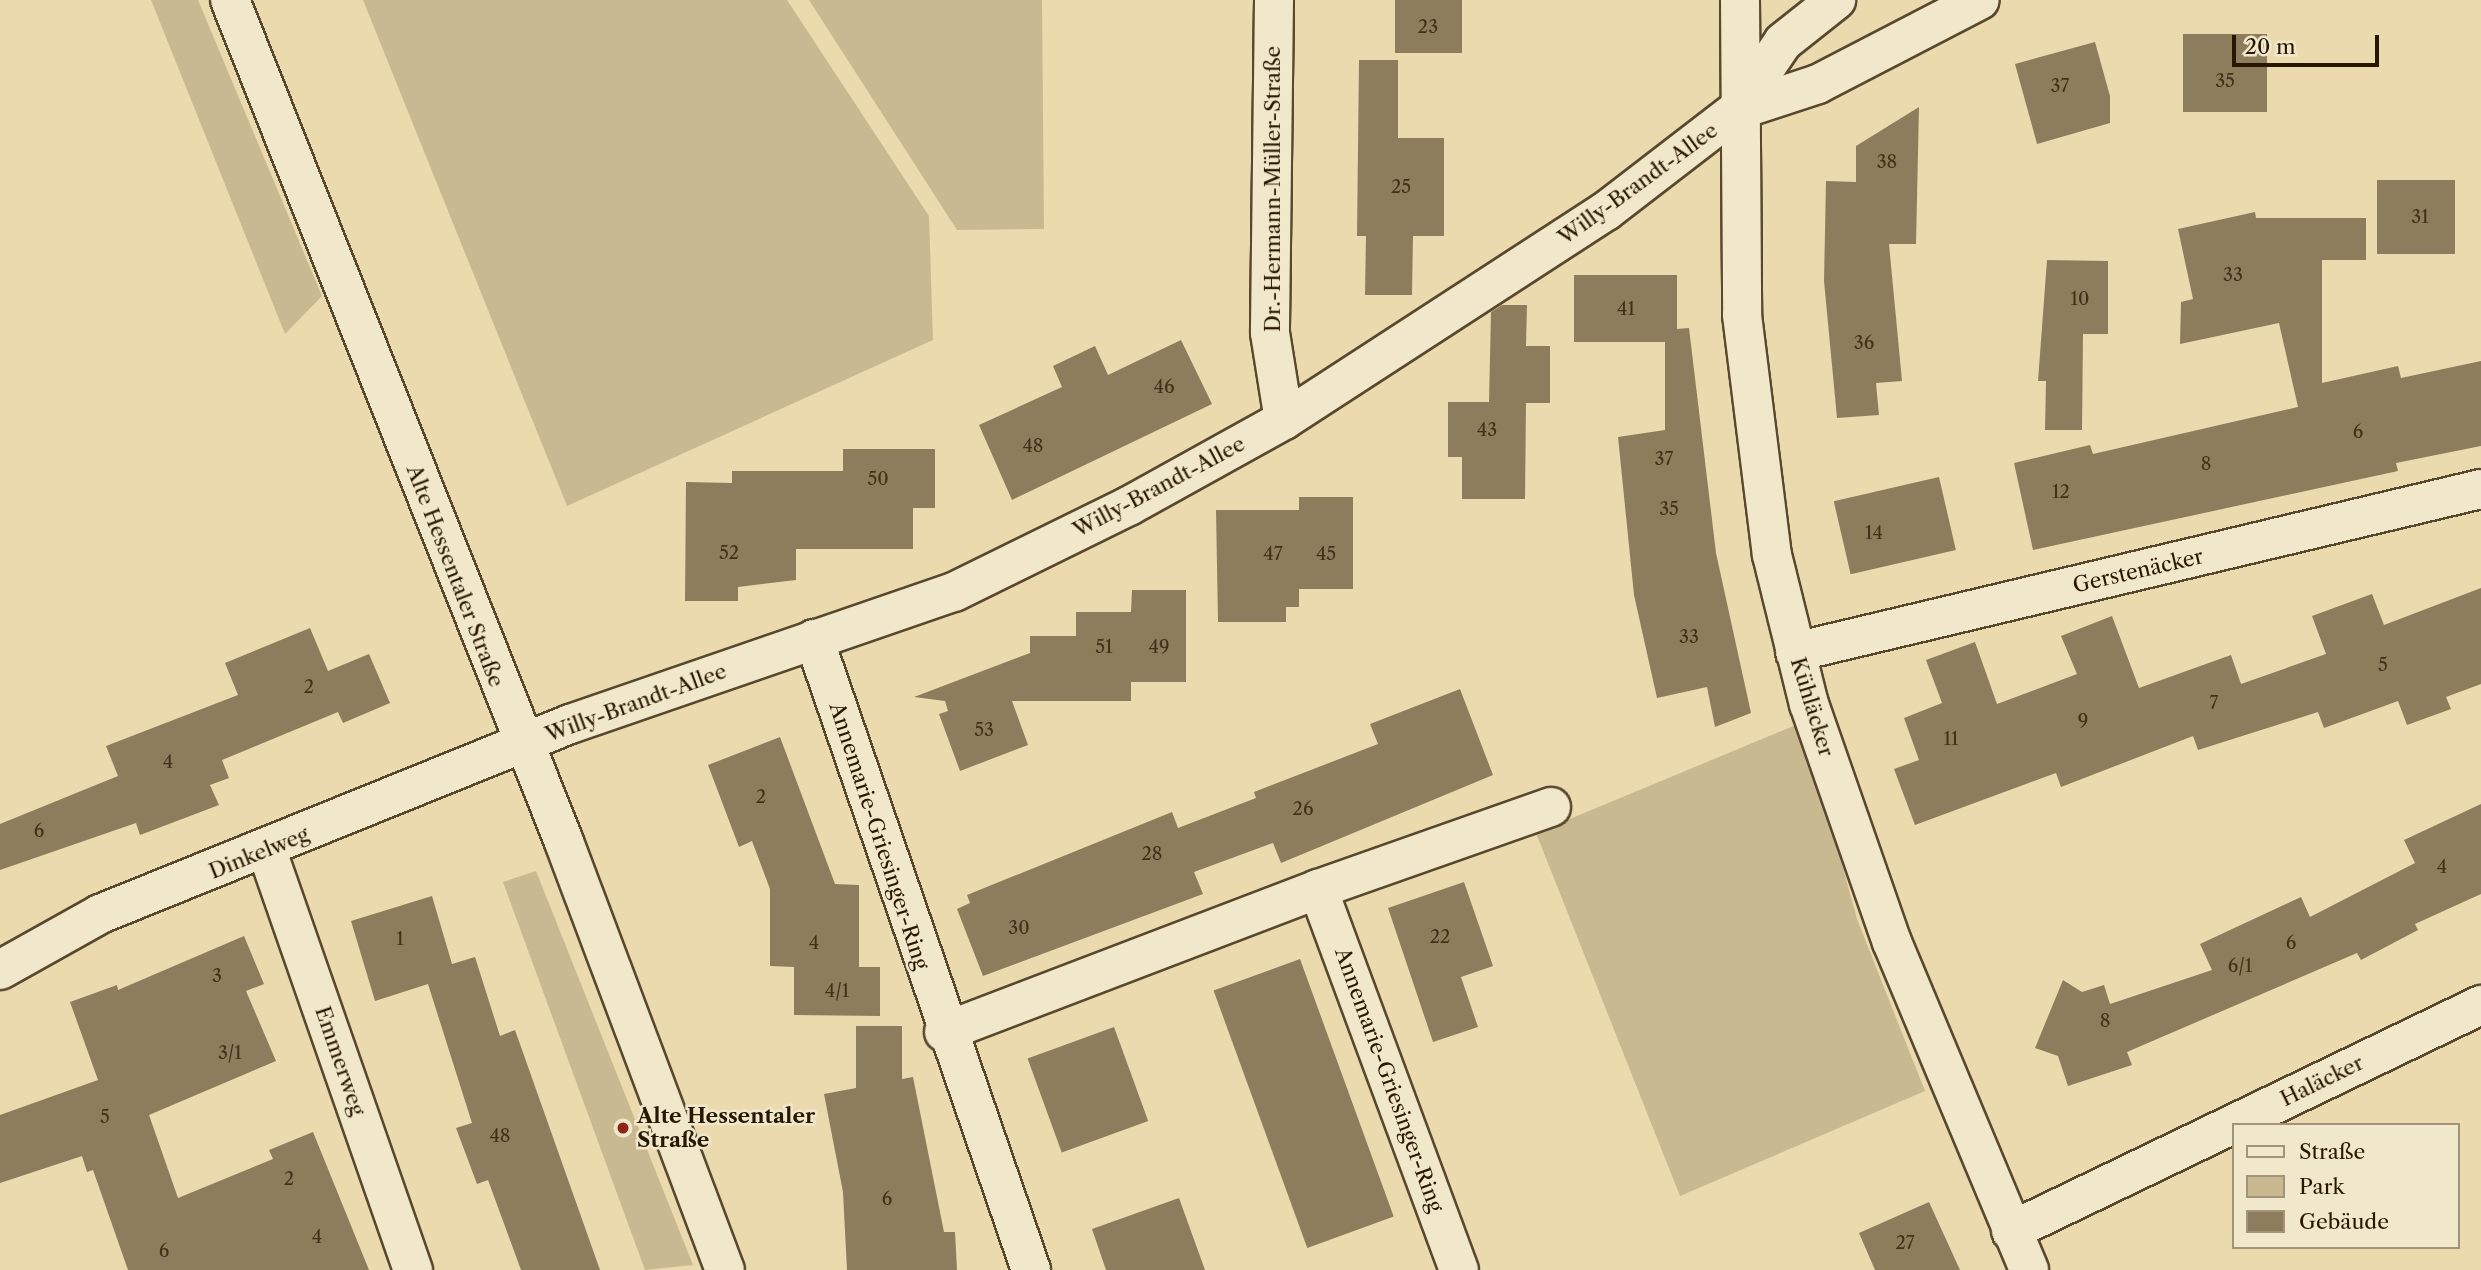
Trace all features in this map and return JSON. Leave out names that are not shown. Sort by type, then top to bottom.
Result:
[{"type":"street","name":"Alte Hessentaler Straße","points":[[230,0],[725,1270]]},
{"type":"street","name":"Dr.-Hermann-Müller-Straße","points":[[1274,0],[1270,333],[1284,420]]},
{"type":"street","points":[[1736,111],[1740,0]]},
{"type":"street","name":"Willy-Brandt-Allee","points":[[522,746],[814,639],[954,592],[1129,506],[1284,420],[1606,211],[1736,111],[1783,42],[1836,0]]},
{"type":"street","name":"Willy-Brandt-Allee","points":[[1736,111],[1818,84],[1980,0]]},
{"type":"street","name":"Kühläcker","points":[[1736,111],[1742,315],[1755,443],[1795,652],[1892,942],[2029,1270]]},
{"type":"street","name":"Gerstenäcker","points":[[1795,652],[2481,489]]},
{"type":"street","name":"Annemarie-Griesinger-Ring","points":[[814,639],[944,1032],[1031,1270]]},
{"type":"street","name":"Dinkelweg","points":[[0,970],[100,915],[267,851],[522,746]]},
{"type":"street","points":[[944,1032],[1318,889],[1551,807]]},
{"type":"street","name":"Emmerweg","points":[[267,851],[413,1270]]},
{"type":"street","name":"Annemarie-Griesinger-Ring","points":[[1318,889],[1459,1270]]},
{"type":"street","name":"Haläcker","points":[[2236,1123],[2481,1005]]},
{"type":"street","name":"Haläcker","points":[[2011,1231],[2232,1125]]},
{"type":"green space","points":[[151,0],[198,0],[322,296],[285,334]]},
{"type":"green space","points":[[363,0],[787,0],[929,216],[933,340],[567,506]]},
{"type":"green space","points":[[809,0],[1042,0],[1044,229],[957,230]]},
{"type":"green space","points":[[1803,722],[1857,919],[1925,1091],[1680,1196],[1536,833]]},
{"type":"green space","points":[[536,871],[693,1265],[645,1270],[503,882]]},
{"type":"building","points":[[1395,0],[1462,0],[1462,53],[1395,53]]},
{"type":"building","points":[[2183,34],[2267,34],[2267,112],[2183,112]]},
{"type":"building","points":[[2095,42],[2110,96],[2110,123],[2037,144],[2015,64]]},
{"type":"building","points":[[1359,60],[1398,60],[1398,138],[1444,138],[1444,236],[1413,236],[1412,295],[1365,295],[1366,236],[1357,236]]},
{"type":"building","points":[[1919,107],[1916,244],[1889,244],[1902,381],[1876,383],[1879,415],[1837,418],[1824,281],[1826,181],[1856,182],[1856,146]]},
{"type":"building","points":[[2377,180],[2455,180],[2455,254],[2377,254]]},
{"type":"building","points":[[2255,212],[2256,218],[2366,218],[2366,260],[2322,260],[2322,383],[2398,366],[2401,378],[2481,361],[2481,446],[2396,463],[2398,471],[2033,550],[2014,463],[2090,445],[2093,454],[2298,407],[2279,323],[2180,344],[2181,302],[2193,299],[2178,229]]},
{"type":"building","points":[[2047,260],[2108,261],[2108,334],[2083,334],[2082,430],[2045,430],[2046,381],[2038,381]]},
{"type":"building","points":[[1574,275],[1677,275],[1677,329],[1689,328],[1716,553],[1751,713],[1715,727],[1707,687],[1657,698],[1634,595],[1618,437],[1665,430],[1665,342],[1574,342]]},
{"type":"building","points":[[1502,305],[1527,305],[1526,346],[1550,346],[1550,403],[1526,403],[1525,499],[1462,499],[1462,457],[1448,457],[1448,402],[1489,402],[1491,312]]},
{"type":"building","points":[[1181,340],[1212,404],[1012,500],[979,425],[1062,387],[1053,366],[1095,346],[1108,375]]},
{"type":"building","points":[[843,449],[935,449],[935,508],[913,508],[913,549],[796,549],[796,580],[738,587],[738,601],[685,601],[686,482],[732,483],[732,471],[843,471]]},
{"type":"building","points":[[1939,477],[1956,550],[1851,574],[1834,501]]},
{"type":"building","points":[[1299,497],[1353,497],[1353,589],[1299,589],[1299,607],[1286,607],[1286,622],[1218,622],[1216,510],[1299,510]]},
{"type":"building","points":[[2481,588],[2481,684],[2446,697],[2451,709],[2407,725],[2398,701],[2324,728],[2318,712],[2198,750],[2193,736],[2061,787],[2056,773],[1915,825],[1894,769],[1919,760],[1904,718],[1942,703],[1926,660],[1975,642],[1997,704],[2077,674],[2061,636],[2112,616],[2139,688],[2231,655],[2241,684],[2326,654],[2312,616],[2372,594],[2384,625]]},
{"type":"building","points":[[1132,590],[1186,590],[1186,682],[1131,682],[1131,701],[1012,701],[1028,745],[960,771],[939,714],[948,711],[945,701],[914,697],[1030,653],[1030,636],[1076,636],[1076,612],[1131,612]]},
{"type":"building","points":[[310,628],[328,671],[369,654],[390,703],[343,723],[338,712],[222,760],[229,778],[210,785],[219,805],[140,835],[136,823],[0,870],[0,824],[118,776],[106,746],[238,695],[225,663]]},
{"type":"building","points":[[1460,689],[1493,775],[1281,863],[1273,843],[1194,872],[1203,894],[983,976],[957,909],[970,903],[967,895],[1172,812],[1178,828],[1256,798],[1254,792],[1378,744],[1370,724]]},
{"type":"building","points":[[780,737],[835,884],[859,885],[859,967],[880,967],[880,1016],[794,1015],[794,967],[770,966],[770,889],[752,841],[739,847],[708,765]]},
{"type":"building","points":[[2481,804],[2481,894],[2415,924],[2418,930],[2361,960],[2357,953],[2127,1052],[2132,1065],[2068,1086],[2058,1056],[2035,1048],[2063,980],[2082,992],[2104,985],[2110,1004],[2212,970],[2200,944],[2301,897],[2310,917],[2415,863],[2404,840]]},
{"type":"building","points":[[1464,882],[1493,966],[1461,977],[1478,1027],[1433,1042],[1388,908]]},
{"type":"building","points":[[432,896],[452,964],[475,957],[500,1036],[515,1030],[600,1270],[521,1270],[488,1180],[477,1184],[456,1128],[472,1123],[428,984],[375,1001],[351,921]]},
{"type":"building","points":[[244,936],[264,984],[246,991],[276,1061],[149,1115],[178,1198],[273,1159],[269,1150],[313,1132],[369,1270],[128,1270],[93,1170],[87,1172],[82,1156],[0,1183],[0,1115],[98,1080],[70,1002],[117,985],[118,990]]},
{"type":"building","points":[[1300,959],[1394,1216],[1307,1248],[1214,990]]},
{"type":"building","points":[[856,1026],[902,1026],[902,1079],[913,1077],[944,1232],[955,1232],[957,1270],[847,1270],[843,1192],[824,1094],[856,1088]]},
{"type":"building","points":[[1114,1027],[1148,1121],[1062,1152],[1028,1058]]},
{"type":"building","points":[[1179,1198],[1205,1270],[1106,1270],[1092,1229]]},
{"type":"building","points":[[1929,1202],[1960,1270],[1875,1270],[1859,1233]]},
{"type":"place","name":"Alte Hessentaler Straße","points":[[623,1128]]}]
